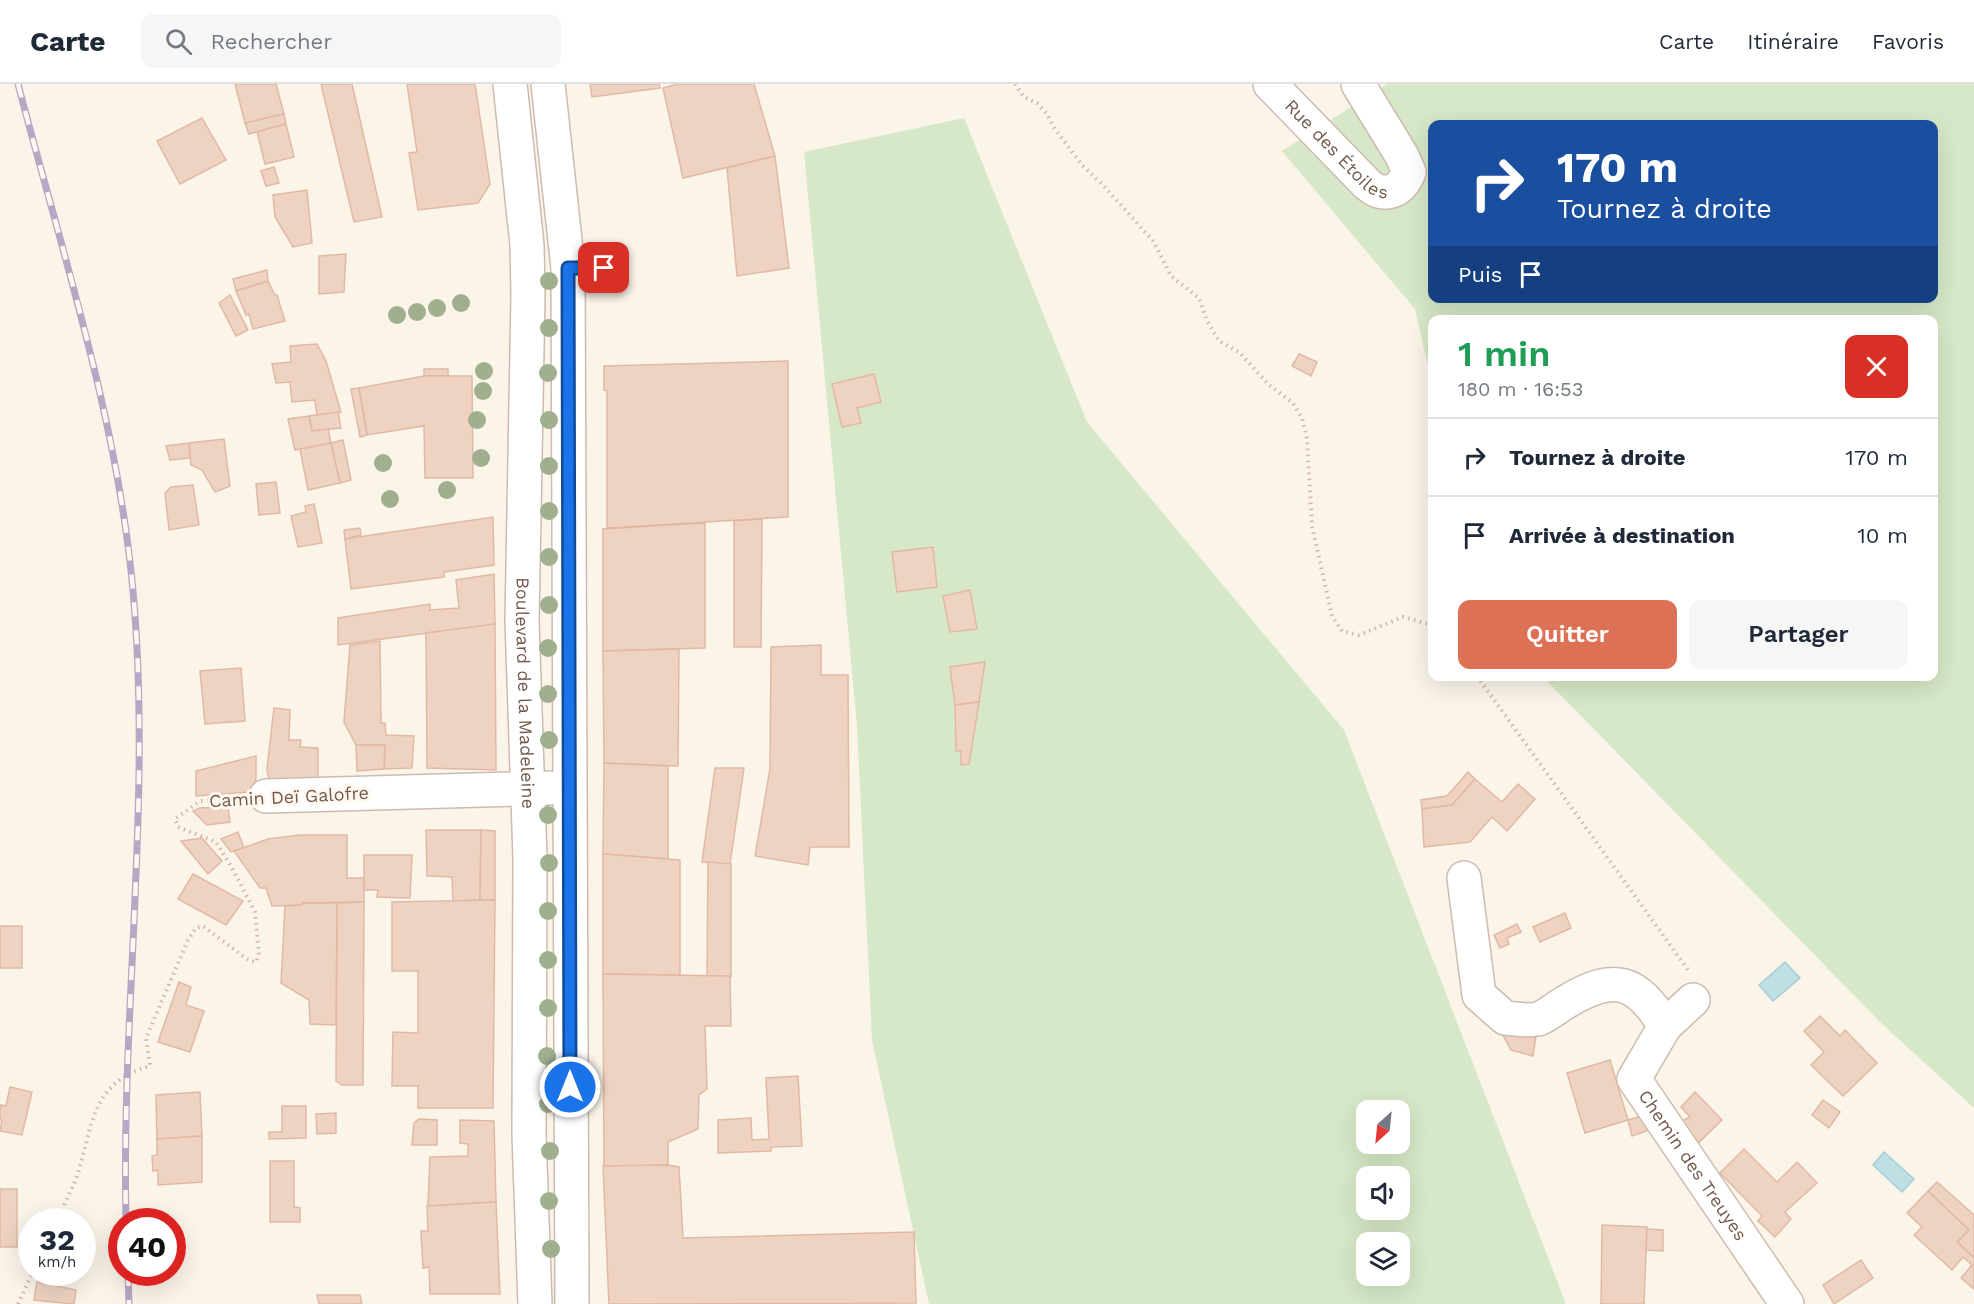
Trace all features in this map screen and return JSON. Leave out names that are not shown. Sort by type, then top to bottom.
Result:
[{"type":"street","name":"Boulevard de la Madeleine","points":[[510,84],[527,245],[522,621],[528,788],[530,1134],[535,1304]]},
{"type":"street","points":[[548,84],[568,268],[572,1304]]},
{"type":"street","name":"Rue des Étoiles","points":[[1270,84],[1367,184],[1376,191],[1386,194],[1398,189],[1405,182],[1409,172],[1402,156],[1358,84]]},
{"type":"street","points":[[568,268],[604,268]]},
{"type":"street","name":"Camin Deï Galofre","points":[[266,796],[570,788]]},
{"type":"street","points":[[1464,878],[1479,995],[1505,1018],[1537,1019],[1585,991],[1608,983],[1632,988],[1651,1003],[1665,1026]]},
{"type":"street","name":"Chemin des Treuyes","points":[[1693,1000],[1665,1026],[1634,1079],[1787,1304]]},
{"type":"path","points":[[1015,84],[1024,97],[1037,103],[1047,114],[1055,129],[1082,165],[1154,242],[1171,276],[1199,298],[1207,321],[1219,341],[1239,352],[1269,385],[1293,403],[1302,418],[1307,439],[1312,526],[1332,616],[1342,631],[1359,635],[1402,617],[1428,624]]},
{"type":"path","points":[[1481,681],[1688,970],[1693,1000]]},
{"type":"path","name":"Camin Deï Galofre","points":[[62,1208],[76,1178],[95,1109],[129,1071],[150,1066],[146,1038],[188,940],[196,928],[203,926],[248,960],[256,962],[259,955],[255,912],[216,842],[178,827],[175,819],[200,801],[266,796]]},
{"type":"path","points":[[18,1304],[26,1286]]},
{"type":"green space","points":[[1387,84],[1974,84],[1974,1108],[1882,1024],[1547,681],[1938,681],[1938,315],[1428,315],[1428,366],[1415,309],[1282,151]]},
{"type":"green space","points":[[964,118],[1087,422],[1344,730],[1566,1304],[929,1304],[872,1040],[857,726],[804,152]]},
{"type":"water","points":[[1785,962],[1800,978],[1773,1001],[1759,985]]},
{"type":"water","points":[[1884,1152],[1914,1179],[1902,1192],[1873,1165]]},
{"type":"building","points":[[235,84],[276,84],[284,114],[245,123]]},
{"type":"building","points":[[321,84],[352,84],[382,217],[354,222]]},
{"type":"building","points":[[407,84],[475,84],[490,184],[478,203],[418,210],[409,153],[417,152]]},
{"type":"building","points":[[590,84],[659,84],[660,88],[592,97]]},
{"type":"building","points":[[678,84],[754,84],[775,156],[683,178],[663,88]]},
{"type":"building","points":[[284,114],[286,124],[249,134],[245,123]]},
{"type":"building","points":[[202,118],[226,160],[180,184],[157,141]]},
{"type":"building","points":[[286,124],[294,157],[265,164],[257,132]]},
{"type":"building","points":[[775,156],[789,268],[737,276],[727,168]]},
{"type":"building","points":[[274,167],[279,183],[266,186],[261,171]]},
{"type":"building","points":[[307,190],[312,243],[293,247],[275,217],[273,195]]},
{"type":"building","points":[[346,254],[344,292],[319,294],[319,256]]},
{"type":"building","points":[[267,270],[268,281],[236,291],[233,279]]},
{"type":"building","points":[[268,281],[277,295],[285,321],[253,329],[249,314],[246,315],[236,291]]},
{"type":"building","points":[[230,295],[248,330],[236,336],[219,303]]},
{"type":"building","points":[[317,344],[326,361],[341,412],[317,415],[315,400],[292,402],[290,382],[276,383],[272,364],[291,362],[290,346]]},
{"type":"building","points":[[1299,354],[1317,362],[1311,376],[1292,366]]},
{"type":"building","points":[[788,361],[788,517],[607,528],[607,391],[604,390],[604,366]]},
{"type":"building","points":[[424,369],[448,369],[448,376],[424,376]]},
{"type":"building","points":[[874,374],[881,402],[857,408],[861,423],[842,427],[832,384]]},
{"type":"building","points":[[424,376],[472,376],[473,478],[425,478],[424,426],[367,435],[359,388]]},
{"type":"building","points":[[359,388],[367,435],[360,437],[351,389]]},
{"type":"building","points":[[338,412],[341,428],[312,431],[309,416]]},
{"type":"building","points":[[309,416],[312,431],[328,429],[331,443],[295,450],[288,419]]},
{"type":"building","points":[[224,439],[230,486],[215,492],[202,470],[191,465],[189,443]]},
{"type":"building","points":[[343,440],[351,480],[340,483],[331,443]]},
{"type":"building","points":[[189,443],[190,458],[170,460],[166,446]]},
{"type":"building","points":[[331,443],[340,483],[308,490],[300,449]]},
{"type":"building","points":[[276,482],[280,513],[259,515],[256,484]]},
{"type":"building","points":[[193,485],[199,525],[169,530],[165,493],[171,487]]},
{"type":"building","points":[[314,504],[322,543],[298,547],[291,516],[306,512],[305,506]]},
{"type":"building","points":[[493,517],[494,565],[444,572],[444,577],[351,589],[345,539]]},
{"type":"building","points":[[762,519],[761,647],[734,647],[734,521]]},
{"type":"building","points":[[705,523],[705,648],[603,651],[603,529]]},
{"type":"building","points":[[360,528],[361,535],[345,539],[344,530]]},
{"type":"building","points":[[933,547],[937,587],[897,592],[892,552]]},
{"type":"building","points":[[494,574],[495,624],[338,645],[338,618],[430,604],[430,610],[459,608],[456,580]]},
{"type":"building","points":[[970,590],[977,629],[950,632],[943,596]]},
{"type":"building","points":[[495,624],[496,770],[427,768],[426,633]]},
{"type":"building","points":[[380,641],[381,723],[385,723],[386,735],[414,736],[412,768],[384,769],[385,745],[356,745],[344,722],[350,645]]},
{"type":"building","points":[[821,645],[821,675],[848,675],[849,847],[810,847],[808,865],[755,856],[770,769],[771,647]]},
{"type":"building","points":[[679,649],[678,766],[604,763],[603,651]]},
{"type":"building","points":[[985,662],[979,702],[955,705],[950,667]]},
{"type":"building","points":[[241,668],[245,721],[205,724],[200,671]]},
{"type":"building","points":[[979,702],[969,764],[961,765],[961,751],[956,751],[955,705]]},
{"type":"building","points":[[274,708],[290,710],[289,740],[301,740],[300,747],[318,748],[318,784],[273,782],[269,779],[267,769]]},
{"type":"building","points":[[356,745],[385,745],[384,769],[357,771]]},
{"type":"building","points":[[256,756],[256,778],[252,792],[196,796],[196,771]]},
{"type":"building","points":[[604,763],[668,766],[668,859],[603,854]]},
{"type":"building","points":[[715,768],[744,768],[730,864],[702,862]]},
{"type":"building","points":[[1468,772],[1475,779],[1452,805],[1422,809],[1421,800],[1447,796]]},
{"type":"building","points":[[1475,779],[1502,802],[1518,784],[1535,799],[1507,831],[1492,817],[1470,842],[1424,847],[1422,809],[1452,805]]},
{"type":"building","points":[[228,807],[230,822],[207,825],[193,811],[200,808]]},
{"type":"building","points":[[426,830],[481,830],[480,900],[453,901],[452,877],[427,876]]},
{"type":"building","points":[[481,830],[495,831],[495,900],[480,900]]},
{"type":"building","points":[[238,832],[244,848],[231,852],[221,839]]},
{"type":"building","points":[[300,835],[347,835],[347,878],[364,878],[364,902],[272,906],[266,888],[260,888],[234,851],[268,839]]},
{"type":"building","points":[[202,838],[222,861],[208,874],[181,841]]},
{"type":"building","points":[[603,854],[680,860],[680,975],[603,974]]},
{"type":"building","points":[[364,855],[412,855],[410,898],[377,897],[378,890],[364,890]]},
{"type":"building","points":[[708,862],[731,864],[731,977],[707,976]]},
{"type":"building","points":[[193,874],[243,901],[226,925],[178,899]]},
{"type":"building","points":[[495,900],[493,1108],[418,1108],[418,1086],[392,1086],[393,1032],[418,1033],[418,971],[392,971],[392,902]]},
{"type":"building","points":[[364,902],[363,1085],[342,1085],[336,1081],[337,903]]},
{"type":"building","points":[[302,903],[337,903],[336,1025],[310,1024],[309,1000],[281,983],[285,906],[302,905]]},
{"type":"building","points":[[1565,913],[1571,928],[1540,942],[1533,927]]},
{"type":"building","points":[[1517,924],[1521,932],[1507,938],[1509,944],[1500,948],[1494,935]]},
{"type":"building","points":[[0,926],[22,926],[22,968],[0,968]]},
{"type":"building","points":[[603,974],[730,976],[731,1026],[705,1026],[707,1089],[699,1095],[698,1129],[668,1142],[668,1165],[604,1167]]},
{"type":"building","points":[[179,982],[191,987],[186,1005],[204,1011],[190,1052],[158,1042]]},
{"type":"building","points":[[1820,1016],[1840,1036],[1845,1030],[1877,1063],[1843,1096],[1811,1065],[1824,1052],[1804,1031]]},
{"type":"building","points":[[1537,1029],[1533,1056],[1511,1050],[1500,1030]]},
{"type":"building","points":[[1610,1060],[1628,1120],[1585,1133],[1567,1073]]},
{"type":"building","points":[[798,1076],[802,1146],[771,1147],[771,1151],[718,1153],[718,1120],[751,1118],[752,1140],[769,1139],[766,1078]]},
{"type":"building","points":[[10,1087],[32,1092],[22,1135],[0,1131],[1,1105],[6,1106]]},
{"type":"building","points":[[200,1092],[202,1136],[157,1139],[156,1095]]},
{"type":"building","points":[[1695,1092],[1722,1120],[1693,1148],[1676,1124],[1690,1117],[1681,1107]]},
{"type":"building","points":[[1823,1100],[1840,1112],[1829,1128],[1812,1115]]},
{"type":"building","points":[[282,1106],[306,1106],[306,1138],[269,1139],[269,1132],[282,1132]]},
{"type":"building","points":[[336,1113],[336,1133],[317,1134],[316,1114]]},
{"type":"building","points":[[1652,1113],[1660,1126],[1632,1136],[1628,1120]]},
{"type":"building","points":[[419,1119],[437,1120],[437,1145],[412,1145],[414,1123]]},
{"type":"building","points":[[460,1120],[494,1121],[496,1202],[428,1206],[430,1157],[468,1156],[468,1144],[460,1143]]},
{"type":"building","points":[[202,1136],[202,1182],[158,1185],[158,1170],[153,1171],[152,1156],[157,1155],[157,1139]]},
{"type":"building","points":[[1744,1149],[1777,1182],[1797,1162],[1817,1183],[1785,1212],[1791,1219],[1775,1237],[1758,1221],[1762,1216],[1720,1173]]},
{"type":"building","points":[[270,1161],[294,1161],[294,1207],[300,1208],[300,1222],[270,1222]]},
{"type":"building","points":[[668,1165],[679,1167],[683,1238],[914,1232],[916,1303],[609,1304],[603,1166]]},
{"type":"building","points":[[1937,1182],[1974,1215],[1974,1258],[1957,1242],[1969,1230],[1928,1191]]},
{"type":"building","points":[[0,1189],[17,1189],[17,1247],[0,1247]]},
{"type":"building","points":[[1928,1191],[1969,1230],[1957,1242],[1974,1258],[1974,1289],[1961,1278],[1972,1265],[1963,1257],[1952,1270],[1914,1235],[1922,1227],[1907,1213]]},
{"type":"building","points":[[496,1202],[500,1294],[430,1294],[429,1267],[423,1268],[421,1231],[428,1231],[427,1206]]},
{"type":"building","points":[[1602,1225],[1647,1227],[1644,1304],[1601,1304]]},
{"type":"building","points":[[1647,1229],[1663,1230],[1663,1251],[1646,1250]]},
{"type":"building","points":[[1861,1260],[1873,1278],[1834,1304],[1823,1285]]},
{"type":"building","points":[[36,1286],[56,1286],[76,1290],[74,1304],[34,1300]]},
{"type":"building","points":[[317,1295],[360,1295],[362,1304],[319,1304]]},
{"type":"railway","points":[[18,84],[101,399],[126,527],[133,591],[138,669],[139,748],[128,1063],[126,1208]]},
{"type":"railway","points":[[128,1286],[129,1304]]},
{"type":"route","points":[[570,1087],[570,804],[567,714],[568,268],[604,268]]}]
